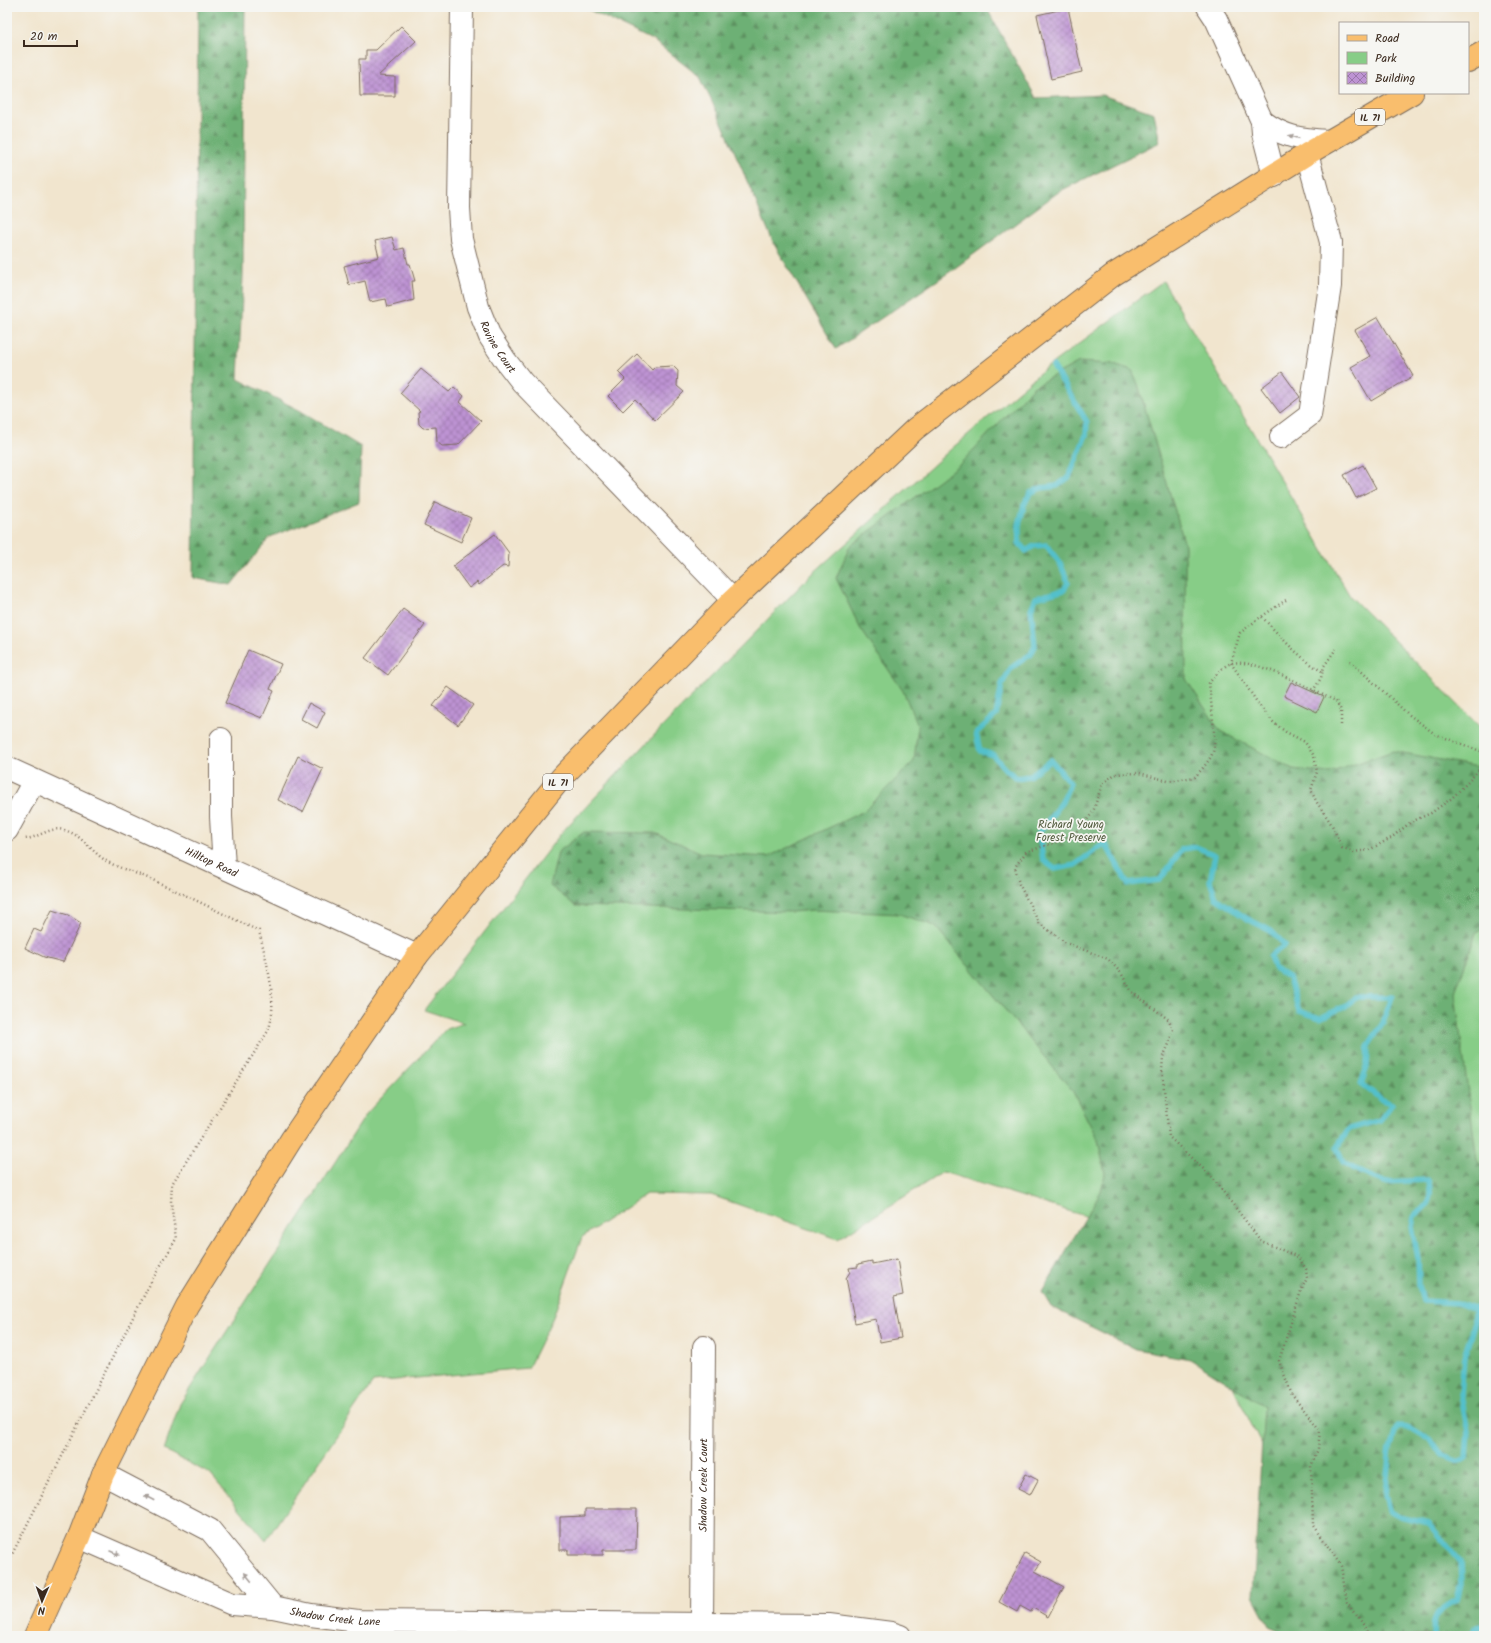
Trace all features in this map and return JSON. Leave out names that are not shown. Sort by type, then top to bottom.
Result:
[{"type":"main road","points":[[1469,60],[1484,52]]},
{"type":"main road","name":"IL 71","points":[[36,1636],[79,1537],[103,1474],[187,1306],[291,1140],[417,956],[562,777],[733,600],[915,429],[1113,275],[1274,176],[1307,154],[1410,94]]},
{"type":"street","name":"Ravine Court","points":[[462,7],[459,208],[461,238],[478,307],[490,337],[522,382],[733,600]]},
{"type":"street","points":[[1208,7],[1216,19],[1262,121],[1263,133],[1274,176]]},
{"type":"street","points":[[1262,121],[1275,131],[1288,136],[1329,142]]},
{"type":"street","points":[[1281,437],[1310,415],[1330,286],[1331,242],[1307,154]]},
{"type":"street","points":[[220,739],[221,817],[224,867]]},
{"type":"street","name":"Hilltop Road","points":[[7,768],[417,956]]},
{"type":"street","points":[[13,835],[34,781]]},
{"type":"street","name":"Shadow Creek Court","points":[[702,1624],[704,1347]]},
{"type":"street","points":[[103,1474],[210,1530],[273,1607]]},
{"type":"street","name":"Shadow Creek Lane","points":[[79,1537],[232,1604],[273,1607],[311,1615],[358,1621],[829,1625],[891,1633],[900,1636]]},
{"type":"path","points":[[1231,664],[1240,633],[1286,600]]},
{"type":"path","points":[[1262,617],[1296,652],[1313,667],[1322,672]]},
{"type":"path","points":[[1313,691],[1321,678],[1324,666],[1336,649]]},
{"type":"path","points":[[1231,664],[1259,705],[1274,723],[1286,732],[1305,742],[1314,756],[1317,772],[1311,790],[1316,801],[1332,824],[1342,848],[1354,852],[1369,850],[1391,838],[1411,822],[1431,813],[1452,798],[1482,766],[1484,753],[1435,734],[1408,714],[1350,661]]},
{"type":"path","points":[[1341,725],[1341,710],[1336,701],[1266,668],[1252,663],[1231,664],[1223,667],[1209,683],[1214,750],[1209,760],[1195,778],[1168,781],[1139,773],[1115,774],[1102,784],[1093,812],[1081,828],[1058,842],[1026,852],[1015,867],[1019,884],[1039,923],[1066,943],[1108,959],[1121,974],[1132,992],[1169,1020],[1173,1029],[1169,1044],[1163,1057],[1162,1070],[1169,1137],[1211,1176],[1261,1241],[1298,1257],[1306,1269],[1307,1278],[1301,1291],[1279,1361],[1292,1395],[1320,1430],[1318,1449],[1311,1466],[1313,1524],[1341,1566],[1347,1602],[1369,1636]]},
{"type":"path","points":[[7,1564],[137,1309],[176,1239],[171,1202],[172,1184],[268,1031],[273,1014],[272,999],[260,931],[154,881],[116,866],[102,858],[85,842],[65,830],[55,829],[31,838],[13,835]]},
{"type":"green space","points":[[198,7],[245,7],[243,277],[238,379],[301,411],[361,447],[359,502],[270,537],[231,585],[193,578]]},
{"type":"green space","points":[[583,7],[986,7],[1036,98],[1102,95],[1154,113],[1160,142],[1060,191],[951,271],[836,349],[774,244],[723,125],[700,77],[654,41]]},
{"type":"green space","name":"Richard Young Forest Preserve","points":[[1163,281],[1350,596],[1484,731],[1484,1636],[1354,1636],[1162,1240],[943,1172],[838,1239],[711,1195],[646,1194],[582,1237],[553,1317],[528,1368],[373,1382],[266,1540],[210,1474],[164,1450],[180,1404],[367,1113],[446,1029],[464,1023],[424,1010],[562,832],[810,576],[950,450],[1042,371]]},
{"type":"green space","name":"Richard Young Forest Preserve","points":[[1079,362],[1114,364],[1132,370],[1138,384],[1185,545],[1186,679],[1220,731],[1293,769],[1329,773],[1393,751],[1484,768],[1484,927],[1476,934],[1455,993],[1477,1160],[1484,1169],[1484,1636],[1292,1636],[1269,1626],[1253,1596],[1264,1406],[1190,1359],[1136,1349],[1051,1307],[1042,1292],[1101,1191],[1105,1174],[1098,1140],[1072,1090],[935,926],[899,914],[813,910],[792,912],[576,906],[550,886],[558,852],[584,832],[655,833],[702,853],[768,857],[864,811],[914,761],[918,726],[903,691],[860,628],[836,578],[850,546],[960,464],[1033,387]]},
{"type":"building","points":[[1068,8],[1082,72],[1051,79],[1037,15]]},
{"type":"building","points":[[401,26],[416,41],[378,76],[395,77],[395,96],[360,96],[359,59],[366,59],[366,50],[376,50]]},
{"type":"building","points":[[392,237],[396,250],[404,248],[408,264],[410,264],[415,281],[412,281],[414,300],[388,307],[386,299],[370,302],[365,281],[349,285],[344,266],[379,257],[375,241]]},
{"type":"building","points":[[1378,317],[1413,376],[1371,401],[1351,367],[1370,356],[1355,330]]},
{"type":"building","points":[[637,354],[652,370],[655,367],[673,366],[678,371],[677,386],[684,392],[655,420],[635,399],[623,411],[608,396],[625,379],[618,372]]},
{"type":"building","points":[[421,369],[449,392],[454,387],[464,396],[460,402],[481,421],[458,445],[442,446],[437,442],[436,427],[423,428],[419,424],[418,412],[420,411],[400,393]]},
{"type":"building","points":[[1282,372],[1300,397],[1280,413],[1261,388]]},
{"type":"building","points":[[1363,465],[1376,488],[1356,498],[1344,475]]},
{"type":"building","points":[[435,502],[471,518],[461,542],[424,525]]},
{"type":"building","points":[[495,534],[509,553],[508,567],[503,566],[479,585],[477,582],[469,588],[453,566]]},
{"type":"building","points":[[403,609],[425,625],[388,675],[365,658]]},
{"type":"building","points":[[248,650],[281,664],[270,689],[274,691],[262,718],[225,703]]},
{"type":"building","points":[[1291,682],[1324,697],[1317,712],[1284,696]]},
{"type":"building","points":[[448,687],[473,705],[458,725],[433,706]]},
{"type":"building","points":[[309,703],[325,712],[317,728],[301,719]]},
{"type":"building","points":[[298,756],[323,769],[303,812],[278,800]]},
{"type":"building","points":[[52,910],[68,915],[81,923],[63,962],[44,957],[25,948],[34,929],[41,932]]},
{"type":"building","points":[[897,1259],[903,1295],[894,1297],[901,1338],[880,1342],[876,1319],[855,1323],[846,1278],[850,1272],[849,1268],[858,1267],[858,1264],[872,1261],[872,1264]]},
{"type":"building","points":[[1026,1474],[1038,1480],[1030,1495],[1018,1489]]},
{"type":"building","points":[[585,1509],[637,1509],[636,1550],[603,1550],[603,1555],[568,1555],[568,1550],[560,1550],[560,1517],[585,1516]]},
{"type":"building","points":[[1025,1553],[1041,1562],[1035,1571],[1064,1587],[1048,1617],[1033,1608],[1031,1612],[1020,1606],[1017,1612],[999,1602]]},
{"type":"waterway","points":[[1053,366],[1087,422],[1086,435],[1069,477],[1057,486],[1041,488],[1030,493],[1024,505],[1019,525],[1019,543],[1026,551],[1034,546],[1046,545],[1060,563],[1068,582],[1064,590],[1036,598],[1031,609],[1035,646],[1031,654],[1011,668],[1002,684],[996,715],[976,733],[980,751],[993,755],[1005,769],[1017,778],[1029,776],[1051,760],[1070,783],[1062,802],[1039,833],[1043,860],[1055,869],[1075,865],[1105,843],[1128,884],[1160,880],[1182,849],[1196,847],[1215,855],[1210,881],[1216,898],[1246,918],[1271,931],[1285,945],[1270,956],[1274,968],[1289,978],[1299,1011],[1320,1018],[1348,1005],[1355,997],[1392,997],[1383,1023],[1368,1046],[1367,1067],[1361,1084],[1381,1099],[1392,1104],[1380,1120],[1349,1129],[1337,1147],[1343,1162],[1360,1172],[1384,1182],[1428,1180],[1430,1186],[1430,1197],[1423,1209],[1414,1216],[1412,1227],[1418,1258],[1419,1285],[1423,1301],[1458,1303],[1475,1310],[1475,1321],[1464,1357],[1461,1395],[1468,1432],[1466,1458],[1459,1462],[1444,1456],[1424,1436],[1411,1428],[1397,1427],[1390,1448],[1385,1494],[1389,1510],[1400,1516],[1428,1523],[1460,1561],[1461,1583],[1457,1600],[1438,1613],[1434,1622],[1433,1636]]},
{"type":"waterway","points":[[1467,1636],[1477,1627],[1484,1625]]}]
